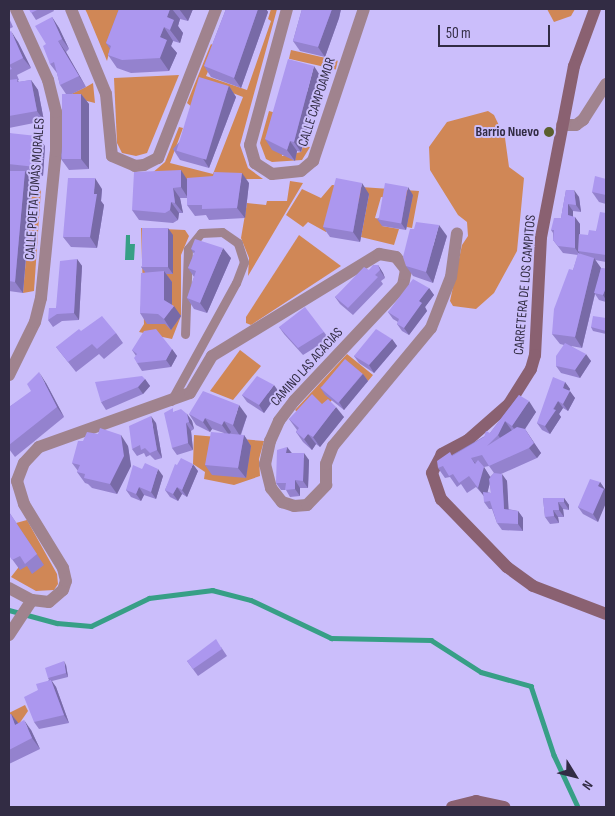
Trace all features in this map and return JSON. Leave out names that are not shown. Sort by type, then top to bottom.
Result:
[{"type":"main road","name":"CARRETERA DE LOS CAMPITOS","points":[[595,9],[574,66],[541,237],[535,355],[531,369],[509,404],[488,425],[442,454],[432,474],[441,499],[507,567],[533,586],[606,614]]},
{"type":"main road","points":[[452,807],[476,802],[504,807]]},
{"type":"street","name":"CALLE POETA TOMÁS MORALES","points":[[16,9],[48,80],[56,112],[56,151],[41,298],[35,322],[23,345]]},
{"type":"street","points":[[71,9],[106,94],[112,156],[129,165],[144,166],[158,158],[216,9]]},
{"type":"street","name":"CALLE CAMPOAMOR","points":[[287,9],[250,144],[255,163],[272,174],[301,171],[314,160],[364,9]]},
{"type":"street","points":[[562,125],[576,125],[583,120],[606,84]]},
{"type":"street","name":"CAMINO LAS ACACIAS","points":[[32,600],[49,602],[63,590],[66,581],[63,568],[24,504],[17,481],[24,463],[39,447],[171,401],[190,392],[212,356],[379,254],[396,257],[406,270],[403,286],[294,402],[279,421],[270,441],[265,464],[271,488],[282,502],[294,506],[306,505],[326,485],[326,464],[333,446],[431,328],[451,277],[457,233]]},
{"type":"street","points":[[9,358],[23,345]]},
{"type":"street","points":[[9,375],[23,345]]},
{"type":"street","points":[[9,588],[32,600],[9,635]]},
{"type":"lane","points":[[171,401],[244,262],[238,243],[222,232],[201,233],[188,249],[185,334]]},
{"type":"shaded area","points":[[85,9],[120,9],[107,61],[87,13]]},
{"type":"shaded area","points":[[271,9],[277,9],[240,145],[248,168],[263,179],[144,180],[165,162],[179,127],[183,128],[170,163],[213,174],[243,97],[204,82],[193,108],[187,103],[211,44],[218,49],[206,76],[247,90],[271,21],[268,19]]},
{"type":"shaded area","points":[[547,9],[575,9],[571,16],[554,22]]},
{"type":"shaded area","points":[[291,50],[338,61],[336,70],[289,59]]},
{"type":"shaded area","points":[[179,75],[147,153],[136,156],[122,153],[117,143],[114,78]]},
{"type":"shaded area","points":[[93,83],[95,103],[67,96],[86,87]]},
{"type":"shaded area","points":[[269,111],[283,115],[282,156],[301,152],[303,146],[310,147],[302,160],[272,162],[266,159],[260,143]]},
{"type":"shaded area","points":[[488,111],[494,115],[505,138],[509,167],[524,178],[517,251],[494,293],[476,309],[453,306],[450,301],[462,245],[468,236],[467,222],[458,215],[430,170],[429,147],[447,122]]},
{"type":"shaded area","points":[[290,181],[303,183],[248,276],[249,258],[241,238],[247,203],[266,205],[267,201],[287,201]]},
{"type":"shaded area","points":[[332,185],[419,191],[412,228],[407,227],[388,198],[381,197],[375,218],[384,220],[382,226],[399,229],[394,245],[361,237],[369,194],[326,232],[308,222],[303,227],[286,215],[302,189],[321,198]]},
{"type":"shaded area","points":[[32,188],[41,189],[34,291],[23,293]]},
{"type":"shaded area","points":[[141,228],[185,230],[189,236],[181,255],[181,316],[172,339],[139,332],[144,324]]},
{"type":"shaded area","points":[[126,235],[130,235],[130,244],[135,244],[134,260],[125,260]]},
{"type":"shaded area","points":[[299,235],[341,266],[251,325],[246,323],[246,317]]},
{"type":"shaded area","points":[[240,350],[261,366],[233,400],[210,391]]},
{"type":"shaded area","points":[[347,354],[373,375],[368,381],[350,367],[332,400],[324,409],[306,419],[295,410]]},
{"type":"shaded area","points":[[194,435],[264,441],[259,459],[260,476],[234,485],[204,479],[205,472],[193,464]]},
{"type":"shaded area","points":[[27,520],[57,574],[58,584],[54,590],[36,591],[11,577],[18,568],[16,523]]},
{"type":"shaded area","points":[[25,705],[28,711],[19,724],[9,730],[9,713]]},
{"type":"building","points":[[29,9],[39,9],[31,13]]},
{"type":"building","points":[[119,9],[170,9],[167,17],[174,20],[170,30],[164,27],[160,37],[167,40],[160,58],[122,60],[108,55],[111,46],[106,43]]},
{"type":"building","points":[[226,9],[258,9],[234,78],[204,66]]},
{"type":"building","points":[[302,9],[332,9],[318,47],[293,41]]},
{"type":"building","points":[[52,17],[62,39],[58,41],[79,76],[60,85],[54,62],[50,64],[43,46],[46,44],[35,26]]},
{"type":"building","points":[[11,31],[23,58],[9,65],[9,32]]},
{"type":"building","points":[[288,59],[314,66],[294,142],[290,141],[287,150],[265,139]]},
{"type":"building","points":[[199,77],[229,86],[206,160],[176,151]]},
{"type":"building","points":[[17,79],[17,82],[31,80],[37,111],[9,116],[9,80]]},
{"type":"building","points":[[62,94],[81,94],[81,159],[62,159]]},
{"type":"building","points":[[9,133],[37,136],[34,167],[9,164]]},
{"type":"building","points":[[181,170],[181,187],[173,188],[175,203],[171,202],[170,210],[165,213],[132,210],[134,172]]},
{"type":"building","points":[[9,171],[25,171],[15,282],[9,281]]},
{"type":"building","points":[[214,172],[242,173],[237,208],[202,209],[202,205],[187,205],[187,178],[213,176]]},
{"type":"building","points":[[595,176],[606,179],[606,195],[592,192]]},
{"type":"building","points":[[68,178],[95,178],[94,194],[97,194],[90,237],[63,237]]},
{"type":"building","points":[[336,178],[362,183],[353,232],[323,227]]},
{"type":"building","points":[[385,183],[408,187],[401,223],[379,219]]},
{"type":"building","points":[[566,190],[574,190],[576,205],[568,204],[568,215],[575,217],[575,248],[558,246],[553,240],[554,230],[551,230],[554,218],[561,218]]},
{"type":"building","points":[[600,212],[606,213],[606,255],[578,251],[579,234],[588,235],[589,230],[596,231]]},
{"type":"building","points":[[416,222],[439,225],[426,272],[406,266],[403,257],[410,229],[414,229]]},
{"type":"building","points":[[142,228],[168,228],[168,267],[142,267]]},
{"type":"building","points":[[195,239],[223,248],[200,303],[187,298],[196,271],[188,268],[195,251],[191,249]]},
{"type":"building","points":[[578,253],[594,258],[575,337],[552,334],[554,309],[569,269],[573,270]]},
{"type":"building","points":[[77,259],[74,313],[57,314],[48,320],[49,308],[56,308],[60,261]]},
{"type":"building","points":[[373,265],[378,265],[380,270],[375,275],[378,277],[348,308],[335,297],[364,267],[369,270]]},
{"type":"building","points":[[601,268],[606,269],[606,290],[603,295],[594,293]]},
{"type":"building","points":[[164,271],[164,300],[174,306],[164,319],[158,314],[140,313],[141,273]]},
{"type":"building","points":[[413,279],[429,288],[419,301],[422,303],[404,328],[397,324],[399,319],[388,312]]},
{"type":"building","points":[[305,307],[324,332],[298,348],[279,327]]},
{"type":"building","points":[[102,316],[116,333],[97,349],[92,344],[68,362],[56,347],[79,329],[81,331]]},
{"type":"building","points":[[593,316],[606,318],[606,331],[591,327]]},
{"type":"building","points":[[156,329],[172,349],[166,360],[137,363],[134,358],[137,354],[132,350],[144,331]]},
{"type":"building","points":[[376,329],[392,339],[369,365],[354,356]]},
{"type":"building","points":[[565,343],[586,354],[575,370],[556,366],[556,356]]},
{"type":"building","points":[[345,359],[363,374],[338,403],[321,388]]},
{"type":"building","points":[[39,372],[57,407],[9,445],[9,407],[31,391],[27,384]]},
{"type":"building","points":[[142,376],[145,379],[138,387],[101,402],[95,382]]},
{"type":"building","points":[[257,376],[274,385],[259,405],[242,395]]},
{"type":"building","points":[[553,377],[565,382],[563,388],[570,391],[563,404],[558,401],[553,409],[556,410],[545,426],[537,423]]},
{"type":"building","points":[[203,391],[239,405],[233,425],[224,421],[222,425],[205,418],[203,422],[189,414]]},
{"type":"building","points":[[312,394],[322,404],[328,399],[336,407],[313,437],[308,434],[304,439],[296,432],[299,428],[289,419]]},
{"type":"building","points":[[519,395],[529,401],[512,426],[505,421],[498,435],[487,446],[517,427],[525,429],[534,443],[529,448],[489,466],[482,455],[471,458],[475,464],[478,460],[484,467],[478,488],[469,476],[459,483],[453,474],[449,476],[443,466],[438,468],[437,461],[450,452],[452,456],[484,437],[486,431],[490,433]]},
{"type":"building","points":[[173,408],[173,412],[181,409],[187,414],[189,422],[186,423],[188,443],[172,448],[164,413]]},
{"type":"building","points":[[151,416],[157,450],[150,453],[145,448],[141,450],[140,445],[132,449],[129,426]]},
{"type":"building","points":[[100,428],[121,435],[124,456],[110,484],[84,478],[85,474],[77,472],[80,465],[72,463],[78,441],[83,441],[87,432],[98,434]]},
{"type":"building","points":[[211,432],[244,435],[238,468],[205,465]]},
{"type":"building","points":[[287,447],[286,453],[304,453],[303,481],[295,480],[295,489],[285,490],[286,483],[276,483],[277,450]]},
{"type":"building","points":[[181,458],[193,464],[182,490],[177,487],[173,494],[165,490],[175,464],[177,465]]},
{"type":"building","points":[[145,463],[158,469],[151,492],[139,487],[136,494],[126,490],[133,465],[142,469]]},
{"type":"building","points":[[494,473],[502,474],[504,509],[518,511],[518,524],[497,523],[490,501],[484,502],[483,492],[491,493],[489,479]]},
{"type":"building","points":[[590,479],[600,482],[598,486],[604,489],[593,514],[578,507]]},
{"type":"building","points":[[543,498],[564,498],[564,502],[558,502],[559,510],[553,510],[554,516],[545,517]]},
{"type":"building","points":[[9,512],[37,554],[25,564],[20,556],[12,560],[9,555]]},
{"type":"building","points":[[216,639],[222,649],[193,669],[187,661]]},
{"type":"building","points":[[64,661],[66,673],[48,678],[45,668]]},
{"type":"building","points":[[51,680],[64,715],[34,722],[24,697],[38,690],[36,684]]},
{"type":"building","points":[[11,714],[15,725],[24,720],[32,738],[9,750],[9,715]]},
{"type":"waterway","points":[[9,610],[57,623],[91,626],[149,598],[212,590],[251,600],[331,638],[431,640],[481,672],[531,686],[554,755],[578,807]]},
{"type":"place","name":"Barrio Nuevo","points":[[549,132]]}]
